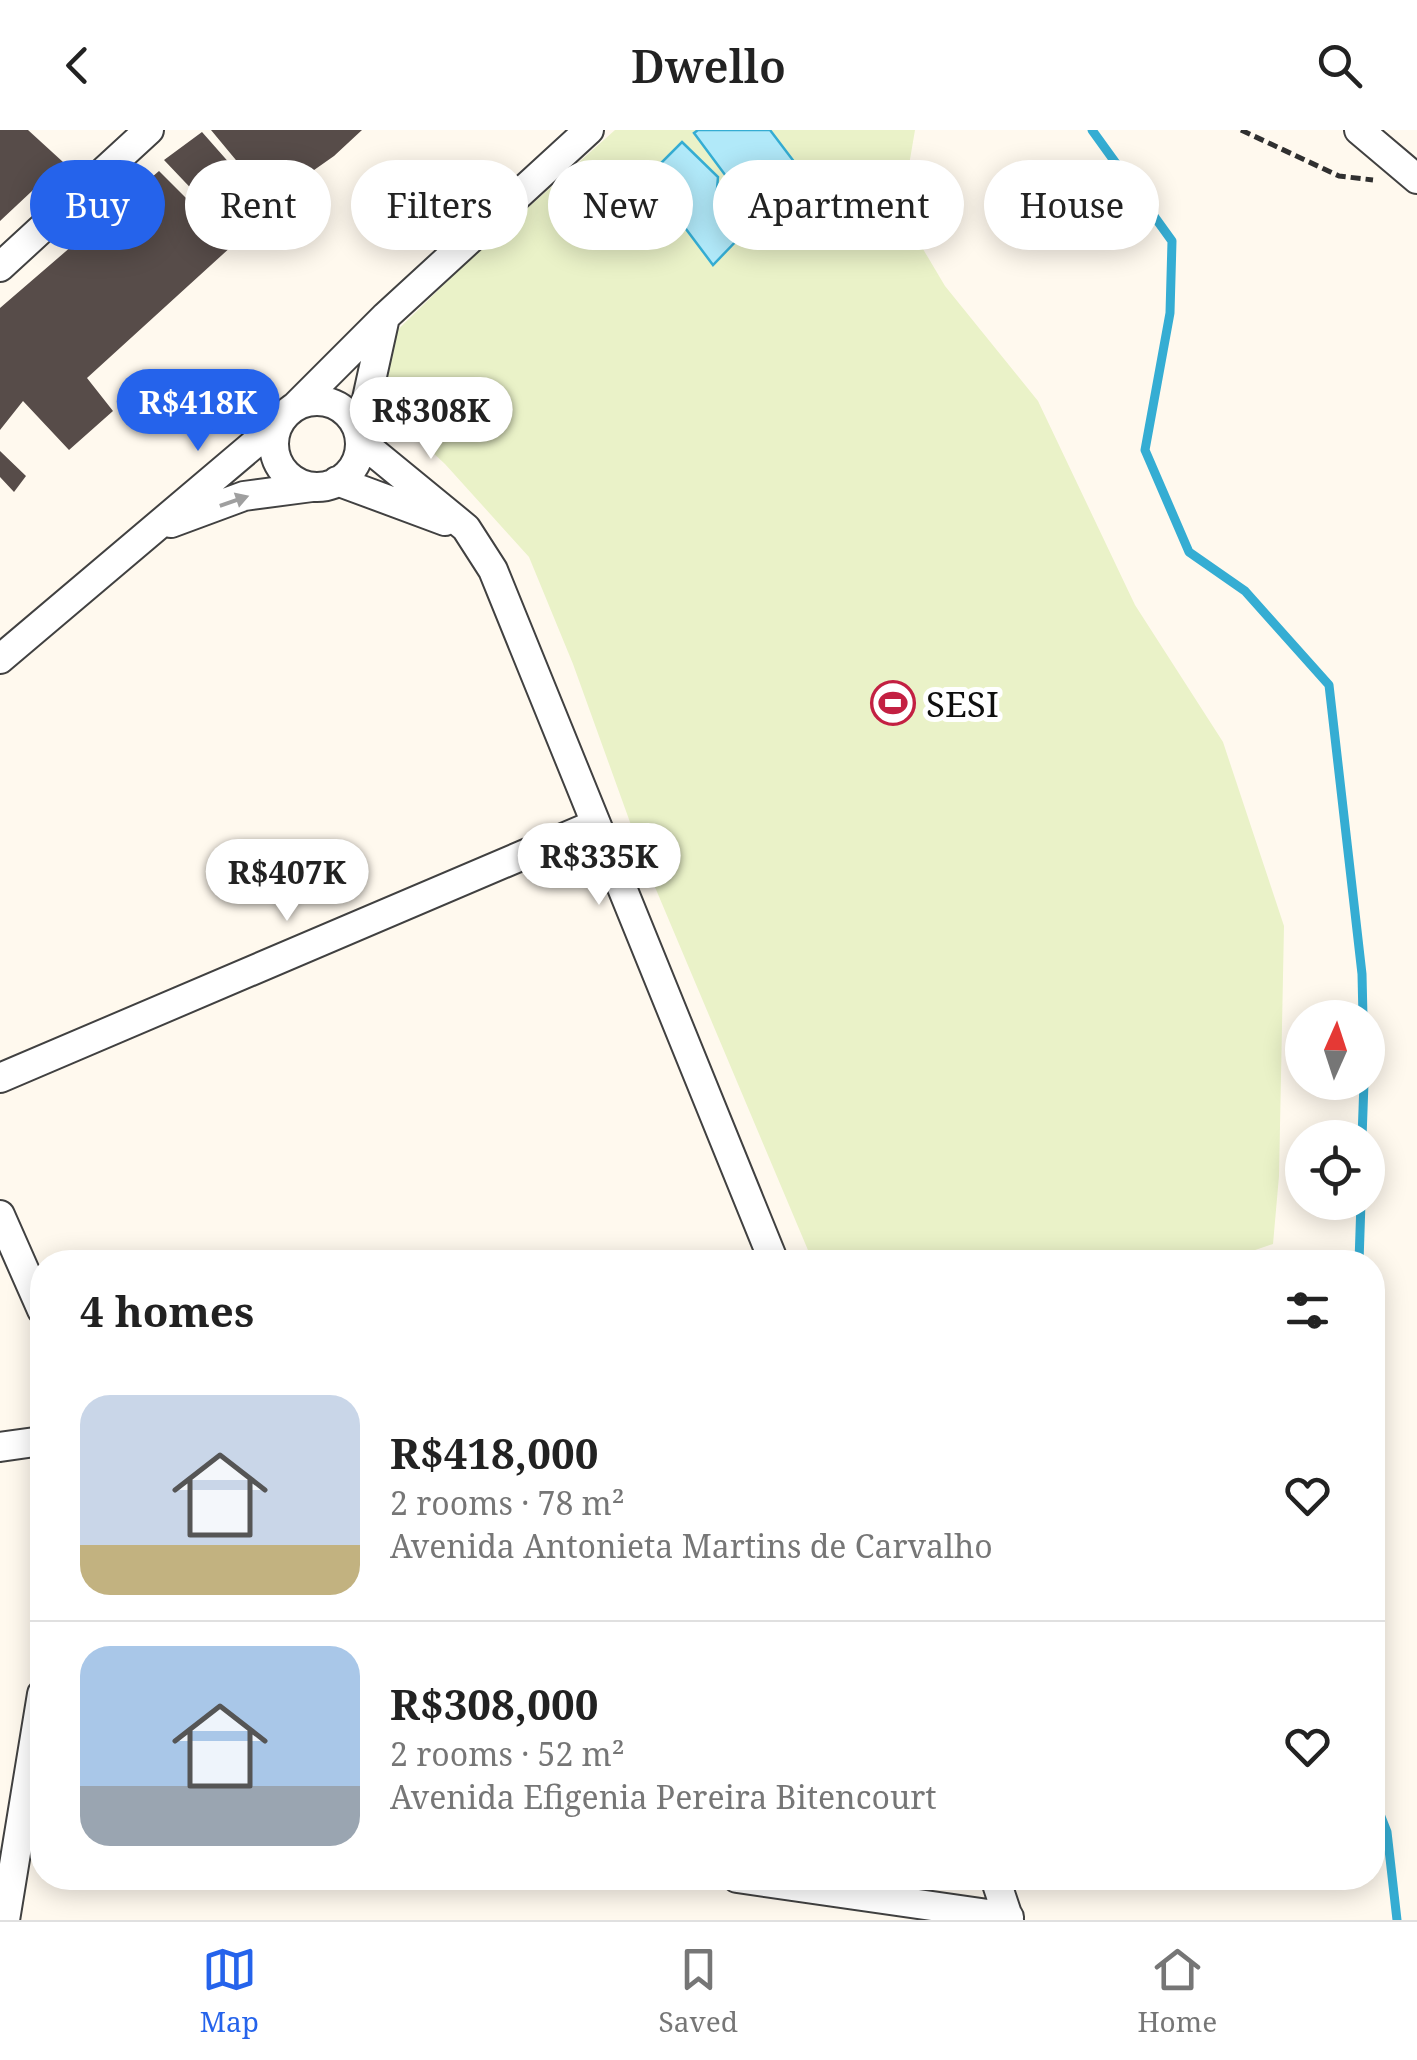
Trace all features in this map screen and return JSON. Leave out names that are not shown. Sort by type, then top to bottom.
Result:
[{"type":"street","points":[[0,267],[149,130]]},
{"type":"street","points":[[0,659],[288,414],[386,316],[589,130]]},
{"type":"street","points":[[1359,130],[1417,180]]},
{"type":"street","points":[[155,529],[244,496],[327,484],[350,471],[358,457],[386,316]]},
{"type":"street","points":[[466,528],[327,484],[300,484],[285,474],[276,458],[274,440],[288,414],[318,401],[330,403],[348,415],[359,438],[466,528],[493,570],[769,1250]]},
{"type":"street","points":[[0,1078],[596,824]]},
{"type":"street","points":[[0,1214],[30,1283]]},
{"type":"street","points":[[0,1447],[30,1443]]},
{"type":"street","points":[[4,1920],[30,1794]]},
{"type":"street","points":[[817,1890],[1009,1919],[998,1890]]},
{"type":"path","points":[[1241,130],[1339,176],[1378,180]]},
{"type":"green space","name":"SESI","points":[[615,130],[915,130],[910,160],[713,160],[713,250],[924,250],[945,286],[1038,401],[1135,605],[1223,742],[1284,926],[1279,1176],[1273,1244],[1255,1250],[808,1250],[644,861],[573,664],[529,557],[445,464],[370,394],[374,353],[481,250],[528,250],[528,208],[548,190],[548,250],[693,250],[693,160],[581,160]]},
{"type":"water","points":[[770,130],[793,160],[714,160],[694,133]]},
{"type":"water","points":[[682,142],[713,172],[713,250],[728,250],[713,265],[693,238],[693,160],[664,160]]},
{"type":"building","points":[[0,130],[28,130],[61,160],[30,160],[30,193],[0,221]]},
{"type":"building","points":[[211,130],[362,130],[328,160],[236,160]]},
{"type":"building","points":[[202,132],[227,160],[185,160],[185,182],[164,160]]},
{"type":"building","points":[[165,177],[185,197],[185,250],[228,250],[87,378],[113,411],[69,450],[23,401],[0,430],[0,308],[67,250],[165,250]]},
{"type":"building","points":[[0,451],[26,476],[14,492],[0,477]]},
{"type":"waterway","points":[[1092,130],[1172,241],[1170,313],[1145,450],[1189,552],[1245,591],[1329,685],[1363,1000]]},
{"type":"waterway","points":[[1363,1100],[1363,1120]]},
{"type":"waterway","points":[[1359,1250],[1360,1220]]},
{"type":"waterway","points":[[1385,1827],[1397,1920]]},
{"type":"place","name":"SESI","points":[[893,703]]}]
